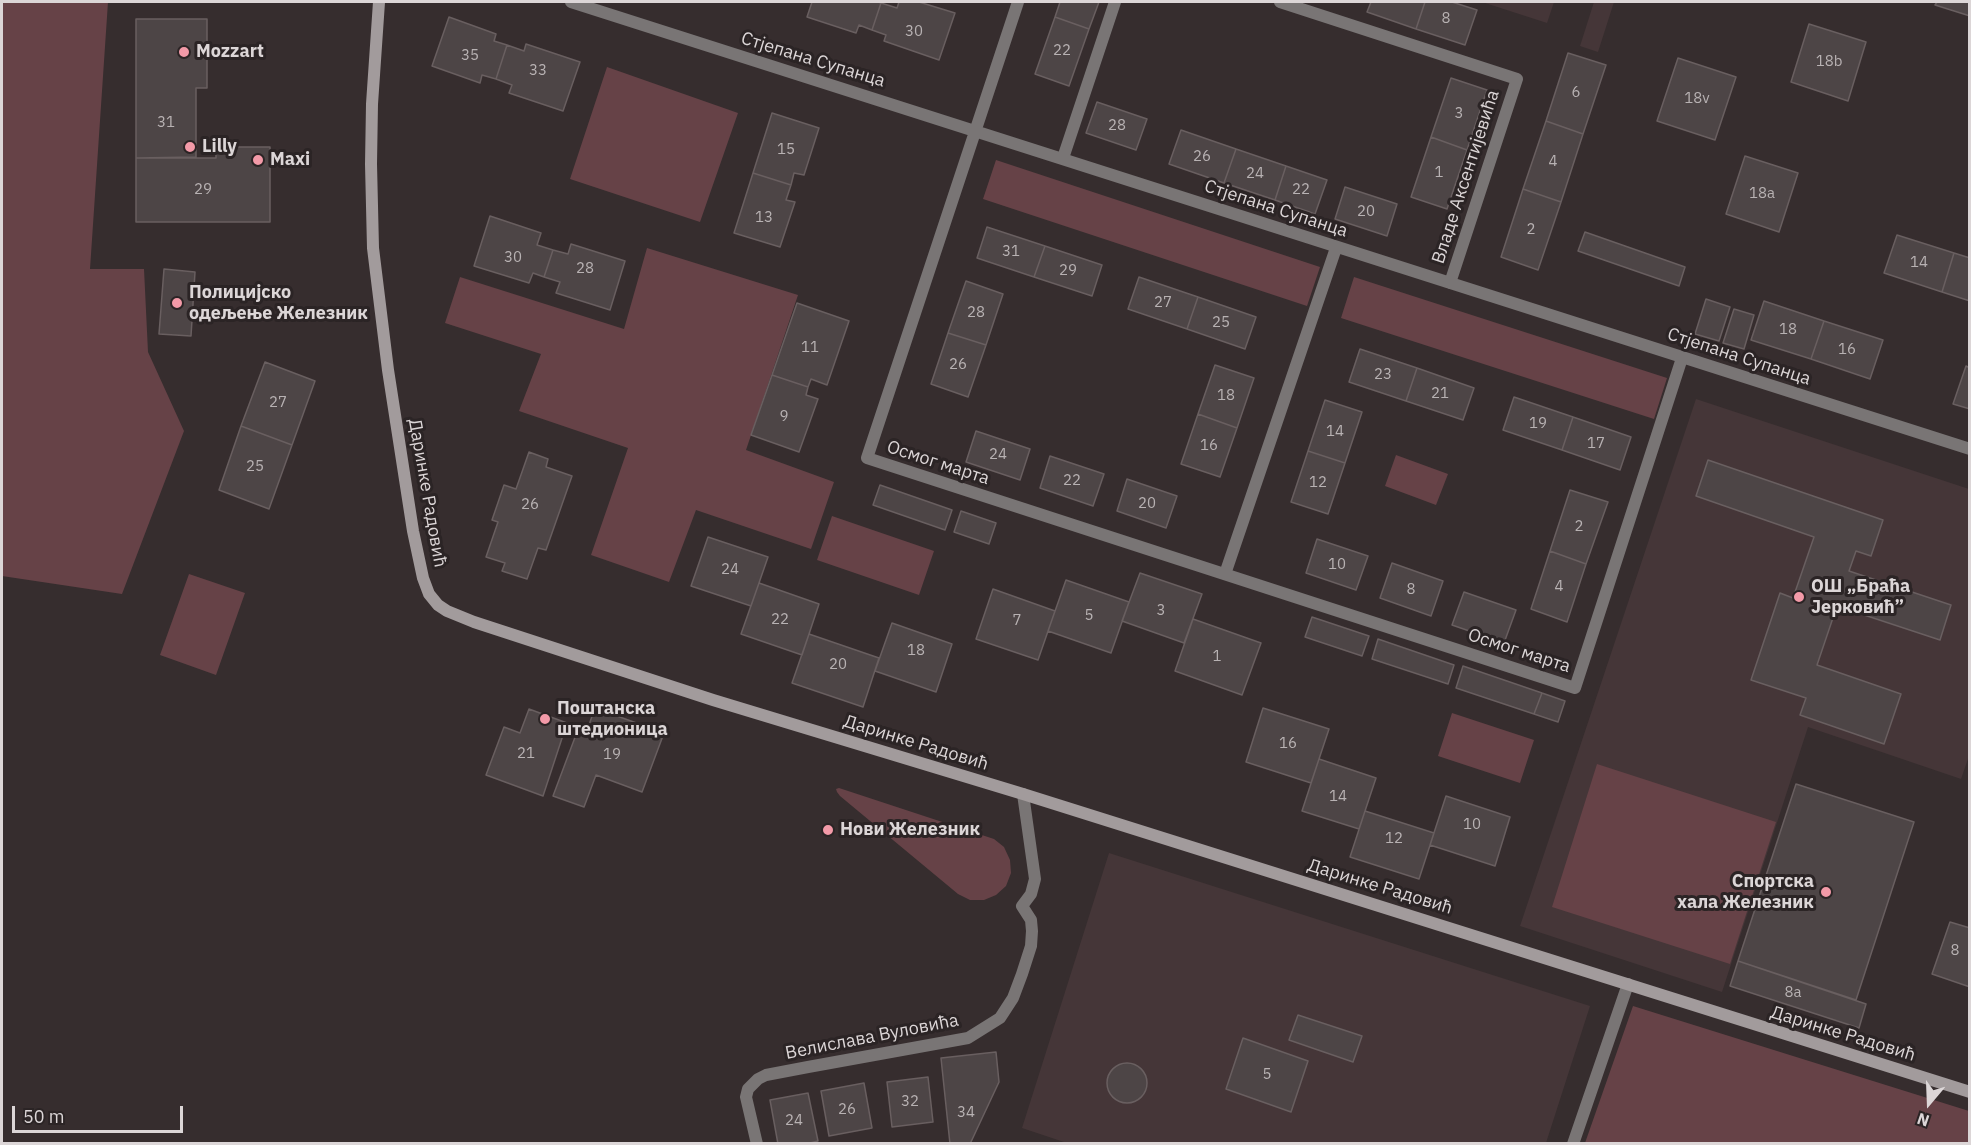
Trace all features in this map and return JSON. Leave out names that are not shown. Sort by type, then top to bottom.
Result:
[{"type":"street","name":"Даринке Радовић","points":[[379,2],[372,90],[373,248],[412,531],[423,578],[432,600],[447,611],[474,622],[713,700],[1023,794],[1970,1092]]},
{"type":"street","name":"Стјепана Супанца","points":[[571,2],[1970,449]]},
{"type":"street","points":[[977,130],[1018,2]]},
{"type":"street","points":[[1063,158],[1115,2]]},
{"type":"street","name":"Владе Аксентијевића","points":[[1280,2],[1517,79],[1449,283]]},
{"type":"street","name":"Осмог марта","points":[[977,130],[867,458],[1575,688],[1682,358]]},
{"type":"street","points":[[1225,574],[1336,248]]},
{"type":"street","name":"Велислава Вуловића","points":[[757,1143],[746,1097],[748,1089],[758,1079],[766,1075],[968,1038],[1000,1018],[1012,998],[1031,946],[1031,920],[1022,906],[1031,894],[1035,879],[1023,794]]},
{"type":"street","points":[[1574,1143],[1628,984]]},
{"type":"shaded area","points":[[2,2],[108,2],[90,269],[144,269],[148,352],[184,431],[122,594],[2,576]]},
{"type":"shaded area","points":[[1482,2],[1554,2],[1547,23]]},
{"type":"shaded area","points":[[1594,2],[1614,2],[1598,52],[1580,46]]},
{"type":"shaded area","points":[[607,67],[738,113],[700,222],[570,179]]},
{"type":"shaded area","points":[[996,160],[1320,267],[1307,306],[983,199]]},
{"type":"shaded area","points":[[647,248],[798,295],[746,450],[834,482],[811,549],[696,510],[669,582],[591,555],[628,448],[519,411],[541,354],[445,323],[460,277],[624,329]]},
{"type":"shaded area","points":[[1354,277],[1667,378],[1654,419],[1341,318]]},
{"type":"shaded area","name":"ОШ „Браћа Јерковић”","points":[[1696,399],[1969,489],[1970,753],[1961,779],[1808,727],[1722,992],[1520,926]]},
{"type":"shaded area","points":[[1396,455],[1448,474],[1436,505],[1385,486]]},
{"type":"shaded area","points":[[832,516],[934,551],[919,595],[817,560]]},
{"type":"shaded area","points":[[189,574],[245,593],[216,675],[160,655]]},
{"type":"shaded area","points":[[1452,713],[1534,740],[1520,783],[1438,756]]},
{"type":"shaded area","points":[[1597,764],[1776,822],[1730,964],[1552,907]]},
{"type":"shaded area","points":[[839,788],[994,839],[1004,847],[1010,860],[1011,873],[1006,886],[996,895],[984,900],[970,900],[958,894],[840,796],[836,789]]},
{"type":"shaded area","points":[[1109,853],[1590,1006],[1546,1143],[1070,1144],[1022,1128]]},
{"type":"shaded area","points":[[1633,1006],[1969,1111],[1969,1143],[1585,1143]]},
{"type":"building","points":[[812,2],[881,3],[872,30],[859,25],[856,33],[807,17]]},
{"type":"building","points":[[899,2],[919,2],[955,13],[939,60],[884,41],[886,35],[872,30],[881,3],[897,8]]},
{"type":"building","points":[[1060,2],[1099,2],[1089,29],[1055,17]]},
{"type":"building","points":[[1371,2],[1425,2],[1416,29],[1367,12]]},
{"type":"building","points":[[1425,2],[1452,2],[1477,10],[1465,45],[1416,29]]},
{"type":"building","points":[[1937,2],[1970,2],[1970,16],[1935,5]]},
{"type":"building","points":[[449,17],[496,34],[494,41],[507,45],[496,79],[482,75],[480,83],[432,66]]},
{"type":"building","points":[[1055,17],[1089,29],[1069,86],[1035,74]]},
{"type":"building","points":[[136,19],[207,19],[207,88],[196,88],[196,157],[136,158]]},
{"type":"building","points":[[1809,24],[1866,42],[1848,101],[1791,82]]},
{"type":"building","points":[[526,44],[580,62],[563,111],[509,93],[512,85],[496,79],[507,45],[524,51]]},
{"type":"building","points":[[1568,53],[1606,65],[1583,134],[1546,121]]},
{"type":"building","points":[[1678,58],[1736,77],[1715,140],[1657,121]]},
{"type":"building","points":[[1451,78],[1487,90],[1467,150],[1431,137]]},
{"type":"building","points":[[1097,102],[1147,119],[1136,150],[1086,133]]},
{"type":"building","points":[[772,113],[819,128],[804,175],[794,173],[791,185],[753,173]]},
{"type":"building","points":[[1546,121],[1583,134],[1561,202],[1523,189]]},
{"type":"building","points":[[1181,130],[1236,149],[1224,183],[1169,164]]},
{"type":"building","points":[[1431,137],[1467,150],[1447,209],[1411,197]]},
{"type":"building","points":[[216,147],[270,147],[270,222],[136,222],[136,158],[216,158]]},
{"type":"building","points":[[1236,149],[1286,166],[1275,200],[1224,183]]},
{"type":"building","points":[[1745,156],[1798,173],[1779,232],[1726,214]]},
{"type":"building","points":[[1286,166],[1327,180],[1315,214],[1275,200]]},
{"type":"building","points":[[753,173],[791,185],[786,200],[795,202],[780,247],[734,233]]},
{"type":"building","points":[[1345,187],[1397,204],[1387,236],[1335,219]]},
{"type":"building","points":[[1523,189],[1561,202],[1538,270],[1501,257]]},
{"type":"building","points":[[490,216],[541,233],[537,245],[553,250],[544,277],[533,273],[529,283],[474,266]]},
{"type":"building","points":[[987,227],[1045,246],[1034,277],[977,258]]},
{"type":"building","points":[[1585,232],[1685,267],[1679,286],[1578,251]]},
{"type":"building","points":[[1897,235],[1954,253],[1942,292],[1884,273]]},
{"type":"building","points":[[571,244],[625,261],[610,310],[556,293],[560,282],[544,277],[553,250],[568,254]]},
{"type":"building","points":[[1045,246],[1102,265],[1092,296],[1034,277]]},
{"type":"building","points":[[1954,253],[1970,258],[1970,301],[1942,292]]},
{"type":"building","name":"Полицијско одељење Железник","points":[[164,269],[195,272],[191,336],[159,334]]},
{"type":"building","points":[[1139,277],[1198,297],[1187,329],[1128,309]]},
{"type":"building","points":[[966,281],[1003,294],[986,345],[948,333]]},
{"type":"building","points":[[1198,297],[1256,317],[1245,349],[1187,329]]},
{"type":"building","points":[[1706,299],[1730,307],[1719,341],[1695,334]]},
{"type":"building","points":[[1764,301],[1824,321],[1811,359],[1751,340]]},
{"type":"building","points":[[797,303],[849,321],[827,385],[811,379],[808,387],[772,375]]},
{"type":"building","points":[[1734,309],[1754,315],[1744,349],[1723,343]]},
{"type":"building","points":[[1824,321],[1883,340],[1870,379],[1811,359]]},
{"type":"building","points":[[948,333],[986,345],[968,397],[931,384]]},
{"type":"building","points":[[1360,349],[1417,368],[1406,401],[1349,382]]},
{"type":"building","points":[[265,362],[315,381],[292,445],[241,426]]},
{"type":"building","points":[[1215,365],[1254,378],[1237,428],[1198,414]]},
{"type":"building","points":[[1966,366],[1970,368],[1970,409],[1953,404]]},
{"type":"building","points":[[1417,368],[1474,388],[1463,420],[1406,401]]},
{"type":"building","points":[[772,375],[808,387],[806,395],[818,399],[799,452],[751,435]]},
{"type":"building","points":[[1514,397],[1573,417],[1562,450],[1503,430]]},
{"type":"building","points":[[1325,400],[1362,412],[1345,463],[1308,451]]},
{"type":"building","points":[[1198,414],[1237,428],[1220,477],[1181,464]]},
{"type":"building","points":[[1573,417],[1631,437],[1620,470],[1562,450]]},
{"type":"building","points":[[241,426],[292,445],[269,509],[219,490]]},
{"type":"building","points":[[976,431],[1030,449],[1020,480],[966,462]]},
{"type":"building","points":[[1308,451],[1345,463],[1328,514],[1291,502]]},
{"type":"building","points":[[529,452],[548,459],[546,467],[572,476],[546,550],[538,548],[527,579],[502,571],[505,563],[486,557],[498,522],[492,520],[504,485],[516,489]]},
{"type":"building","points":[[1050,456],[1104,474],[1093,506],[1040,488]]},
{"type":"building","points":[[1708,460],[1883,520],[1871,556],[1856,551],[1849,571],[1951,605],[1940,640],[1837,606],[1817,665],[1901,694],[1884,744],[1800,715],[1806,698],[1751,680],[1780,593],[1793,598],[1814,537],[1696,496]]},
{"type":"building","points":[[1127,479],[1177,496],[1166,528],[1117,511]]},
{"type":"building","points":[[880,485],[952,510],[945,530],[873,505]]},
{"type":"building","points":[[1570,490],[1608,502],[1586,564],[1550,551]]},
{"type":"building","points":[[961,511],[996,523],[989,544],[954,532]]},
{"type":"building","points":[[708,537],[768,557],[751,606],[691,586]]},
{"type":"building","points":[[1317,539],[1368,556],[1356,590],[1306,573]]},
{"type":"building","points":[[1550,551],[1586,564],[1567,622],[1531,609]]},
{"type":"building","points":[[1392,563],[1443,581],[1431,616],[1380,598]]},
{"type":"building","points":[[1140,573],[1202,594],[1184,643],[1122,621]]},
{"type":"building","points":[[1066,580],[1129,602],[1111,653],[1048,631]]},
{"type":"building","points":[[759,583],[819,604],[802,655],[741,634]]},
{"type":"building","points":[[993,589],[1055,611],[1038,660],[976,639]]},
{"type":"building","points":[[1464,592],[1516,610],[1504,643],[1452,625]]},
{"type":"building","points":[[1312,617],[1369,636],[1362,656],[1305,637]]},
{"type":"building","points":[[1193,619],[1261,643],[1242,695],[1175,671]]},
{"type":"building","points":[[892,623],[952,644],[936,692],[875,671]]},
{"type":"building","points":[[809,634],[879,658],[863,707],[792,683]]},
{"type":"building","points":[[1378,639],[1454,665],[1448,684],[1372,659]]},
{"type":"building","points":[[1463,666],[1542,693],[1534,714],[1456,688]]},
{"type":"building","points":[[1542,693],[1565,701],[1558,722],[1534,714]]},
{"type":"building","points":[[595,708],[664,733],[642,792],[596,775],[584,807],[553,796],[577,732],[585,736]]},
{"type":"building","points":[[1263,708],[1329,729],[1311,783],[1246,762]]},
{"type":"building","points":[[529,709],[567,723],[543,796],[486,775],[504,727],[520,733]]},
{"type":"building","points":[[1319,759],[1376,778],[1359,829],[1302,811]]},
{"type":"building","name":"Спортска хала Железник","points":[[1796,784],[1914,822],[1856,1000],[1738,961]]},
{"type":"building","points":[[1446,796],[1510,817],[1495,866],[1430,845]]},
{"type":"building","points":[[1365,811],[1434,833],[1419,879],[1350,857]]},
{"type":"building","points":[[1950,922],[1970,928],[1970,987],[1932,974]]},
{"type":"building","points":[[1738,961],[1866,1004],[1859,1028],[1730,986]]},
{"type":"building","points":[[1298,1015],[1362,1036],[1353,1062],[1289,1040]]},
{"type":"building","points":[[1243,1038],[1308,1061],[1291,1112],[1226,1089]]},
{"type":"building","points":[[996,1052],[999,1082],[970,1144],[950,1144],[941,1058]]},
{"type":"building","points":[[1127,1063],[1141,1069],[1147,1083],[1141,1097],[1127,1103],[1113,1097],[1107,1083],[1113,1069]]},
{"type":"building","points":[[928,1077],[933,1122],[892,1127],[887,1082]]},
{"type":"building","points":[[864,1083],[872,1128],[829,1136],[821,1091]]},
{"type":"building","points":[[808,1093],[818,1141],[806,1144],[778,1144],[770,1100]]},
{"type":"place","name":"Mozzart","points":[[184,52]]},
{"type":"place","name":"Lilly","points":[[190,147]]},
{"type":"place","name":"Maxi","points":[[258,160]]},
{"type":"place","name":"Полицијско одељење Железник","points":[[177,303]]},
{"type":"place","name":"ОШ „Браћа Јерковић”","points":[[1799,597]]},
{"type":"place","name":"Поштанска штедионица","points":[[545,719]]},
{"type":"place","name":"Нови Железник","points":[[828,830]]},
{"type":"place","name":"Спортска хала Железник","points":[[1826,892]]}]
